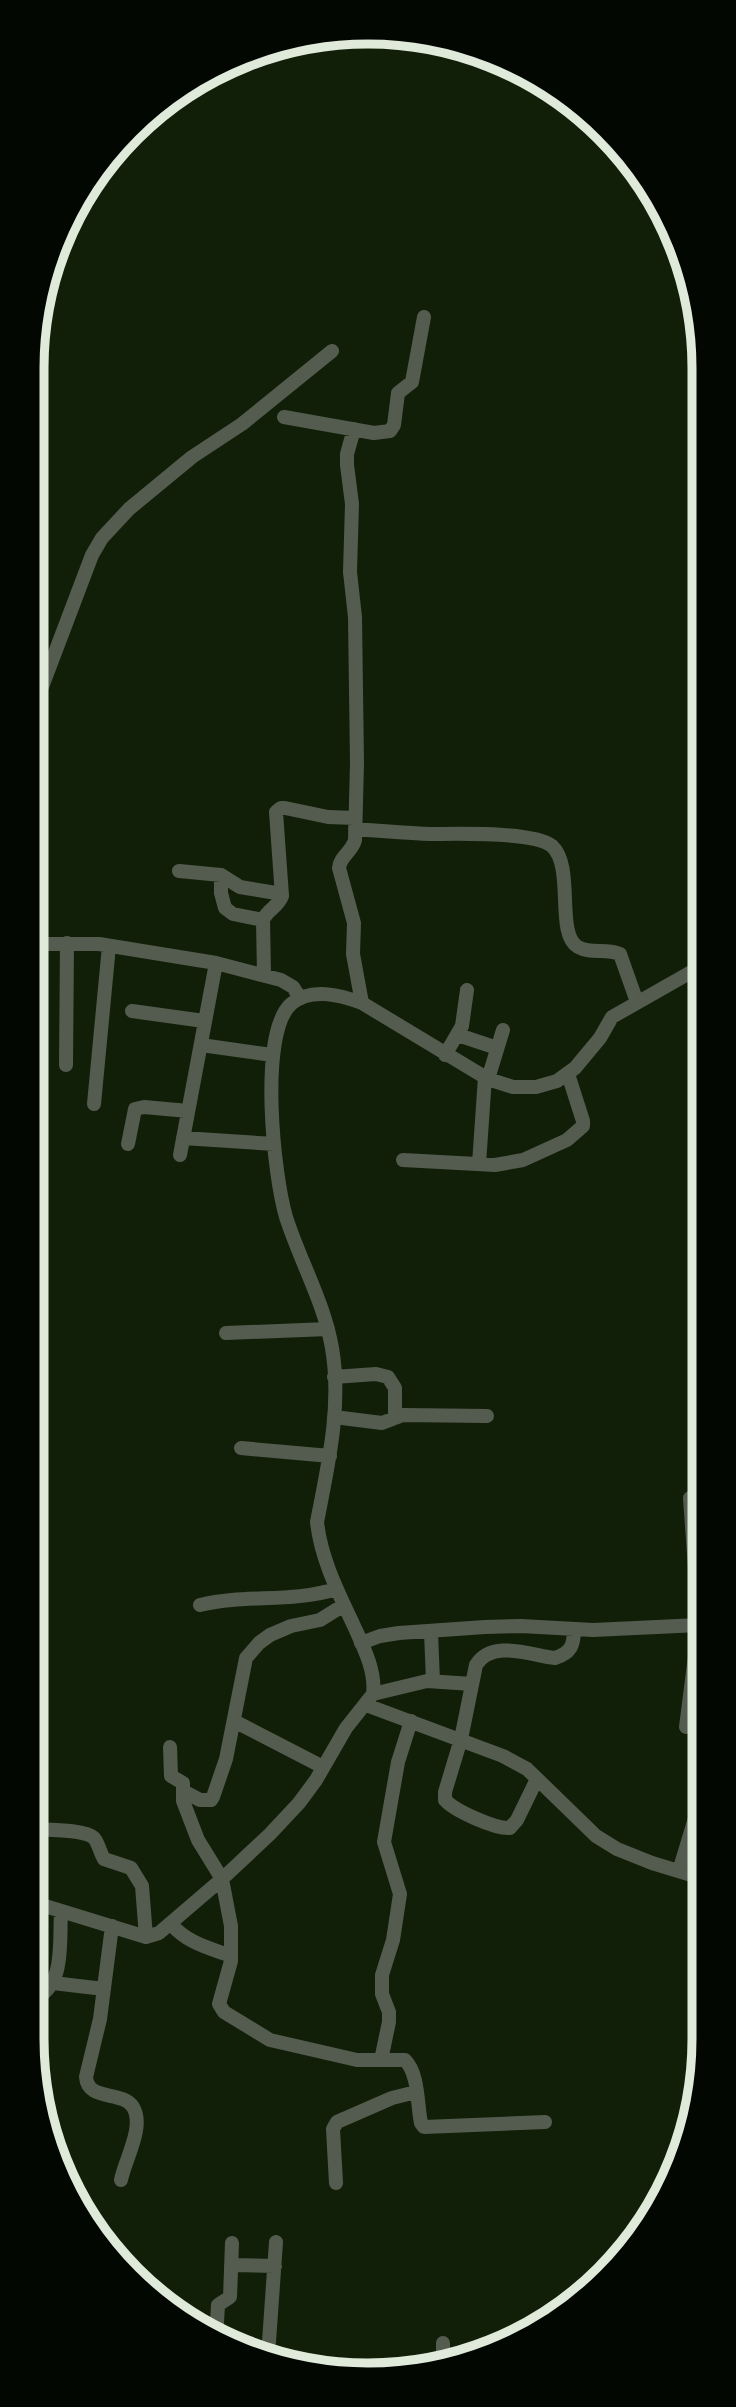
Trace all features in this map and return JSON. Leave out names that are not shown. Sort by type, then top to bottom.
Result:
[{"type":"street","points":[[284,418],[378,433],[393,429],[398,393],[412,382],[424,317]]},
{"type":"street","points":[[44,682],[92,555],[102,538],[129,509],[192,457],[242,424],[332,351]]},
{"type":"street","points":[[354,429],[347,454],[352,504],[351,572],[355,617],[355,824],[352,849],[340,861],[339,868],[354,923],[352,954],[362,1003]]},
{"type":"street","points":[[264,974],[265,915],[280,903],[282,894],[275,822],[278,810],[285,808],[355,824],[536,839],[551,845],[559,855],[564,873],[566,911],[574,943],[581,949],[620,954],[637,1002]]},
{"type":"street","points":[[179,871],[221,875],[240,887],[282,894]]},
{"type":"street","points":[[221,875],[225,908],[233,914],[264,920]]},
{"type":"street","points":[[66,1065],[67,943]]},
{"type":"street","points":[[44,944],[109,946],[216,963],[281,980],[293,987],[300,998]]},
{"type":"street","points":[[94,1104],[109,946]]},
{"type":"street","points":[[180,1155],[216,963]]},
{"type":"street","points":[[44,1907],[146,1937],[159,1933],[222,1879],[299,1803],[346,1728],[370,1700],[373,1681],[361,1643],[320,1546],[317,1522],[330,1456],[334,1377],[328,1329],[286,1217],[280,1191],[274,1144],[272,1055],[274,1038],[285,1011],[300,998],[328,994],[362,1003],[487,1078],[513,1087],[536,1087],[548,1085],[568,1074],[600,1038],[612,1017],[692,971]]},
{"type":"street","points":[[445,1055],[458,1035],[464,1019],[467,990]]},
{"type":"street","points":[[132,1011],[204,1021]]},
{"type":"street","points":[[480,1164],[487,1078],[503,1030]]},
{"type":"street","points":[[458,1035],[497,1048]]},
{"type":"street","points":[[201,1045],[272,1055]]},
{"type":"street","points":[[403,1160],[495,1165],[523,1160],[564,1142],[578,1131],[583,1121],[568,1074]]},
{"type":"street","points":[[128,1144],[135,1109],[144,1107],[188,1111]]},
{"type":"street","points":[[183,1138],[274,1144]]},
{"type":"street","points":[[226,1333],[328,1329]]},
{"type":"street","points":[[334,1377],[376,1374],[387,1377],[395,1388],[394,1418]]},
{"type":"street","points":[[334,1417],[382,1423],[403,1415],[487,1416]]},
{"type":"street","points":[[241,1448],[330,1456]]},
{"type":"street","points":[[690,1498],[692,1526]]},
{"type":"street","points":[[200,1605],[229,1600],[297,1598],[338,1590]]},
{"type":"street","points":[[183,1791],[200,1800],[211,1800],[213,1797],[226,1759],[244,1664],[259,1643],[278,1631],[320,1620],[344,1605]]},
{"type":"street","points":[[361,1643],[380,1636],[485,1628],[593,1630],[692,1625]]},
{"type":"street","points":[[485,1628],[488,1653]]},
{"type":"street","points":[[537,1779],[517,1820],[510,1828],[497,1826],[452,1806],[447,1802],[445,1792],[461,1739],[476,1665],[488,1653],[509,1651],[555,1658],[562,1656],[572,1648],[574,1629]]},
{"type":"street","points":[[431,1632],[433,1681]]},
{"type":"street","points":[[686,1727],[692,1680]]},
{"type":"street","points":[[370,1700],[433,1681],[472,1684]]},
{"type":"street","points":[[370,1700],[411,1721],[503,1756],[527,1769],[596,1836],[617,1849],[692,1875]]},
{"type":"street","points":[[234,1721],[323,1767]]},
{"type":"street","points":[[381,2060],[389,2022],[389,2012],[382,1994],[382,1975],[393,1940],[400,1894],[384,1842],[398,1762],[411,1721]]},
{"type":"street","points":[[170,1747],[171,1776],[183,1783],[183,1801],[198,1840],[222,1879],[231,1926],[231,1956],[219,2004],[224,2012],[270,2040],[358,2060],[405,2060],[414,2076],[421,2123],[424,2127],[545,2122]]},
{"type":"street","points":[[679,1871],[692,1828]]},
{"type":"street","points":[[44,1830],[90,1835],[98,1844],[104,1859],[131,1868],[142,1886],[146,1937]]},
{"type":"street","points":[[44,1994],[53,1983],[58,1969],[61,1913]]},
{"type":"street","points":[[171,1924],[178,1933],[195,1943],[231,1956]]},
{"type":"street","points":[[112,1926],[100,2019],[86,2077],[88,2086],[94,2091],[123,2099],[133,2107],[136,2132],[121,2180]]},
{"type":"street","points":[[53,1983],[104,1989]]},
{"type":"street","points":[[336,2183],[334,2125],[392,2098],[416,2092]]},
{"type":"street","points":[[269,2347],[276,2242]]},
{"type":"street","points":[[217,2326],[218,2305],[230,2297],[232,2243]]},
{"type":"street","points":[[231,2265],[275,2266]]},
{"type":"street","points":[[443,2343],[443,2354]]}]
